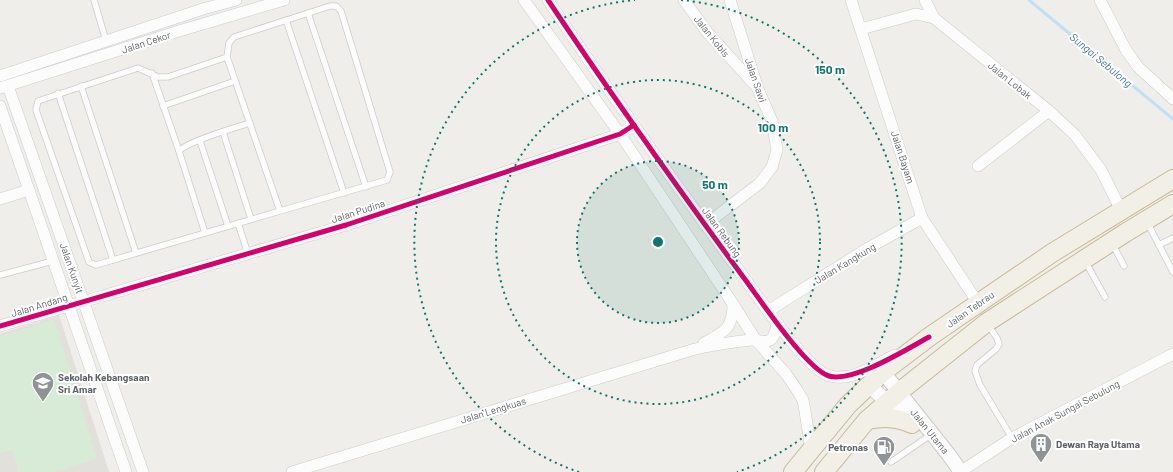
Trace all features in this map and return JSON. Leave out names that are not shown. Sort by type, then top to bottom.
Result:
[{"type":"highway","name":"Jalan Tebrau","points":[[793,472],[848,405],[883,372],[978,303],[1052,253],[1172,180]]},
{"type":"highway","points":[[824,472],[867,420],[893,397],[986,323],[1111,241],[1173,204]]},
{"type":"highway","points":[[867,420],[891,417],[902,419],[912,424]]},
{"type":"street","name":"Jalan Cekor","points":[[0,76],[203,9],[236,0]]},
{"type":"street","name":"Jalan Cekor","points":[[3,86],[31,79],[284,0]]},
{"type":"street","points":[[524,0],[620,134],[755,339],[786,374],[803,400],[811,450]]},
{"type":"street","name":"Jalan Rebung","points":[[548,0],[705,225],[777,324],[807,359],[829,376],[841,377],[855,374],[929,338]]},
{"type":"street","name":"Jalan Kobis","points":[[684,0],[707,32],[758,89]]},
{"type":"street","name":"Jalan Sawi","points":[[705,225],[760,183],[775,159],[777,150],[772,121],[758,89],[730,0]]},
{"type":"street","name":"Jalan Bayam","points":[[851,0],[922,218],[978,303]]},
{"type":"street","points":[[925,0],[934,18]]},
{"type":"street","points":[[1100,0],[1126,50],[1138,67],[1173,99]]},
{"type":"street","name":"Jalan Lobak","points":[[861,29],[916,14],[934,18],[1049,111],[1074,135],[1101,170],[1121,210]]},
{"type":"street","points":[[16,107],[17,97],[23,85],[31,79]]},
{"type":"street","name":"Jalan Kunyit","points":[[3,86],[16,107],[143,472]]},
{"type":"street","name":"Jalan Kunyit","points":[[0,106],[126,472]]},
{"type":"street","points":[[978,166],[1049,111]]},
{"type":"street","name":"Jalan Pudina","points":[[83,301],[248,254],[383,213],[620,134],[634,125]]},
{"type":"street","points":[[0,199],[29,190]]},
{"type":"street","name":"Jalan Kangkung","points":[[768,311],[865,250],[922,218]]},
{"type":"street","name":"Jalan Andang","points":[[0,326],[83,301]]},
{"type":"street","name":"Jalan Lengkuas","points":[[694,349],[722,333],[731,323],[733,304]]},
{"type":"street","name":"Jalan Lengkuas","points":[[292,472],[694,349],[721,343],[755,339],[766,342],[771,340],[775,333],[777,324]]},
{"type":"street","name":"Jalan Anak Sungai Sebulung","points":[[960,472],[1012,438],[1171,357]]},
{"type":"street","points":[[883,372],[893,397]]},
{"type":"street","points":[[869,385],[893,397]]},
{"type":"street","name":"Jalan Utama","points":[[893,397],[912,424],[929,437]]},
{"type":"street","name":"Jalan Utama","points":[[893,397],[929,437],[943,459],[960,472]]},
{"type":"lane","points":[[94,0],[106,41]]},
{"type":"lane","points":[[227,57],[168,77],[158,77],[138,68],[58,93],[38,101],[36,110],[89,262],[96,265],[238,222],[251,219],[280,211],[344,193],[366,187],[387,180],[390,172],[341,11],[336,6],[330,6],[234,37],[229,43],[227,57],[280,211]]},
{"type":"lane","points":[[308,13],[366,187]]},
{"type":"lane","points":[[286,20],[344,193]]},
{"type":"lane","points":[[152,73],[205,232]]},
{"type":"lane","points":[[163,106],[236,81]]},
{"type":"lane","points":[[81,86],[136,253]]},
{"type":"lane","points":[[58,93],[113,260]]},
{"type":"lane","points":[[179,151],[182,148],[250,123]]},
{"type":"lane","points":[[223,132],[251,219]]},
{"type":"lane","points":[[200,141],[228,226]]},
{"type":"lane","points":[[1146,220],[1173,272]]},
{"type":"lane","points":[[238,222],[248,254]]},
{"type":"lane","points":[[1159,245],[1173,238]]},
{"type":"lane","points":[[1111,241],[1124,266]]},
{"type":"lane","points":[[1084,259],[1105,297]]},
{"type":"lane","points":[[0,275],[53,261]]},
{"type":"lane","points":[[986,323],[997,338],[999,344],[996,349],[977,365],[975,371],[980,385],[1012,438]]},
{"type":"lane","points":[[892,462],[929,437]]},
{"type":"shaded area","name":"Sekolah Kebangsaan Sri Amar","points":[[59,315],[109,472],[0,472],[0,334]]},
{"type":"green space","name":"Sekolah Kebangsaan Sri Amar","points":[[54,319],[97,459],[52,472],[18,472],[13,450],[0,453],[0,337]]},
{"type":"waterway","name":"Sungai Sebulong","points":[[1029,0],[1173,119]]},
{"type":"cycle path","points":[[548,0],[643,138],[770,314],[795,346],[819,370],[829,376],[839,377],[852,375],[880,364],[929,337]]},
{"type":"cycle path","points":[[0,326],[346,225],[620,134],[634,125]]},
{"type":"place","name":"Sekolah Kebangsaan Sri Amar","points":[[43,402]]},
{"type":"place","name":"Dewan Raya Utama","points":[[1041,464]]},
{"type":"place","name":"Petronas","points":[[884,466]]}]
